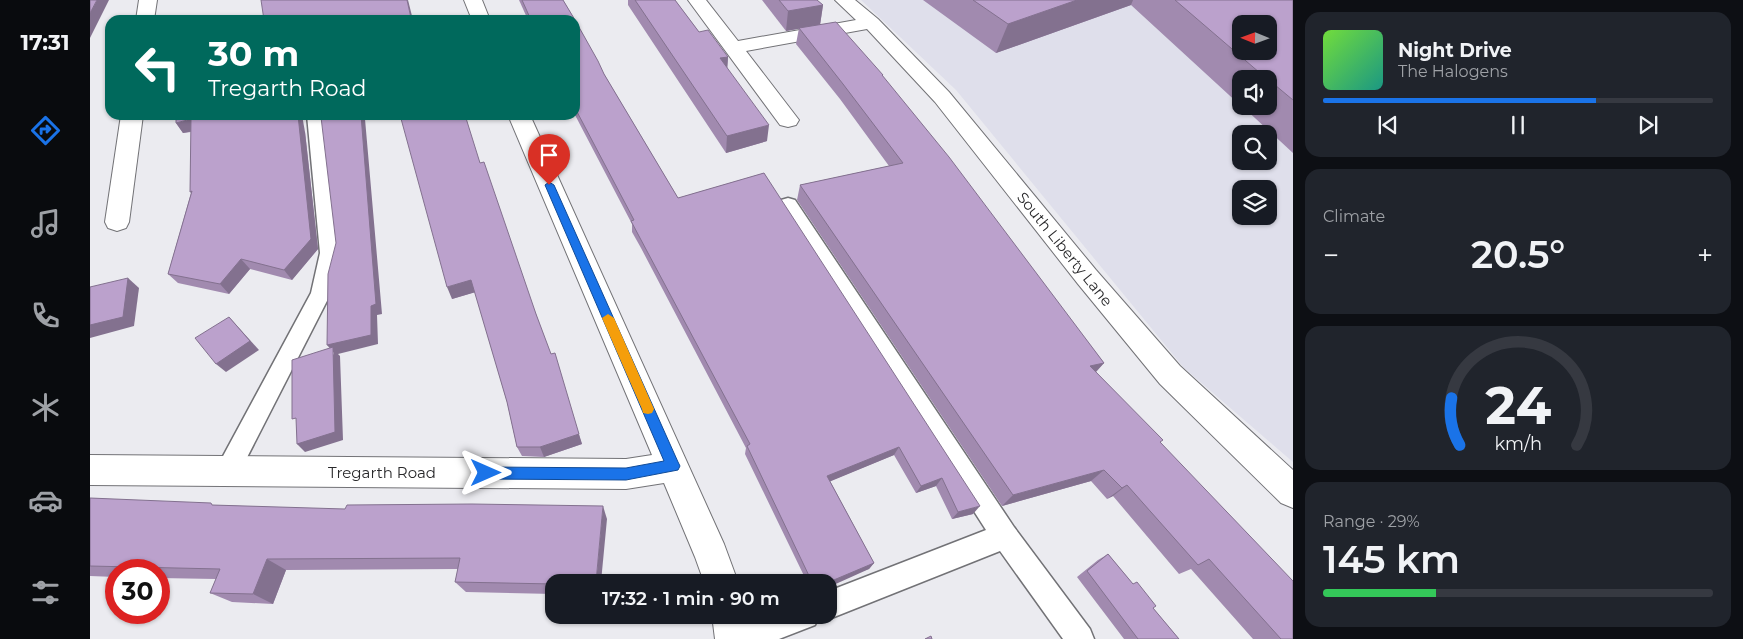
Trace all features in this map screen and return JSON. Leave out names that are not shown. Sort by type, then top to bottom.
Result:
[{"type":"street","points":[[146,15],[148,0]]},
{"type":"street","points":[[473,0],[479,15]]},
{"type":"street","points":[[697,0],[788,120]]},
{"type":"street","name":"South Liberty Lane","points":[[844,0],[871,23],[942,97],[1087,277],[1170,375],[1293,492]]},
{"type":"street","points":[[732,48],[871,23]]},
{"type":"street","points":[[117,222],[131,120]]},
{"type":"street","points":[[520,120],[673,466],[718,574]]},
{"type":"street","name":"Tregarth Road","points":[[90,470],[626,474],[673,466]]},
{"type":"street","points":[[731,624],[733,639]]},
{"type":"lane","points":[[227,471],[321,293],[330,253],[316,120]]},
{"type":"lane","points":[[788,205],[1006,536],[1080,639]]},
{"type":"lane","points":[[837,603],[1006,536]]},
{"type":"lane","points":[[741,639],[781,624]]},
{"type":"shaded area","points":[[861,0],[1293,0],[1293,462],[1184,368],[956,90]]},
{"type":"building","points":[[90,0],[97,0],[90,13]]},
{"type":"building","points":[[261,0],[407,0],[410,15],[263,15]]},
{"type":"building","points":[[522,0],[563,0],[572,15],[529,15]]},
{"type":"building","points":[[635,0],[675,0],[699,32],[708,30],[728,57],[720,58],[769,125],[727,136]]},
{"type":"building","points":[[779,0],[817,0],[823,5],[788,11]]},
{"type":"building","points":[[973,0],[1077,0],[1008,24]]},
{"type":"building","points":[[1175,0],[1293,0],[1293,100],[1277,87],[1277,70],[1257,70],[1245,60],[1278,60],[1278,15],[1232,15],[1232,49]]},
{"type":"building","points":[[836,22],[883,75],[949,157],[1104,363],[1090,366],[1163,440],[1160,442],[1293,581],[1293,639],[1281,639],[1209,559],[1198,565],[1127,485],[1122,488],[1104,470],[1013,495],[800,185],[903,163],[799,28]]},
{"type":"building","points":[[580,29],[604,74],[678,198],[764,173],[980,506],[958,512],[942,478],[921,486],[899,447],[827,476],[874,563],[837,579],[837,574],[808,574],[747,446],[750,444],[631,221],[634,220],[580,117]]},
{"type":"building","points":[[176,120],[187,120],[176,123]]},
{"type":"building","points":[[191,120],[299,120],[311,239],[284,270],[241,259],[220,284],[168,274],[192,191],[190,192]]},
{"type":"building","points":[[321,120],[361,120],[376,304],[371,306],[371,335],[327,345],[328,274],[336,243]]},
{"type":"building","points":[[401,120],[467,120],[480,163],[484,162],[551,354],[555,353],[579,434],[540,447],[517,447],[507,402],[471,280],[447,287]]},
{"type":"building","points":[[128,278],[123,317],[90,325],[90,287]]},
{"type":"building","points":[[229,317],[250,341],[216,364],[195,338]]},
{"type":"building","points":[[333,347],[335,432],[297,444],[296,418],[292,419],[292,360]]},
{"type":"building","points":[[90,498],[211,503],[212,505],[345,509],[347,505],[603,506],[597,574],[545,574],[545,584],[455,582],[460,558],[267,559],[253,594],[210,593],[220,569],[170,568],[170,559],[105,559],[105,566],[90,566]]},
{"type":"building","points":[[1108,554],[1133,584],[1137,582],[1156,606],[1153,608],[1179,639],[1138,639],[1087,571]]},
{"type":"slow traffic","points":[[608,318],[648,409]]},
{"type":"route","points":[[486,473],[626,474],[673,466],[549,185]]}]
